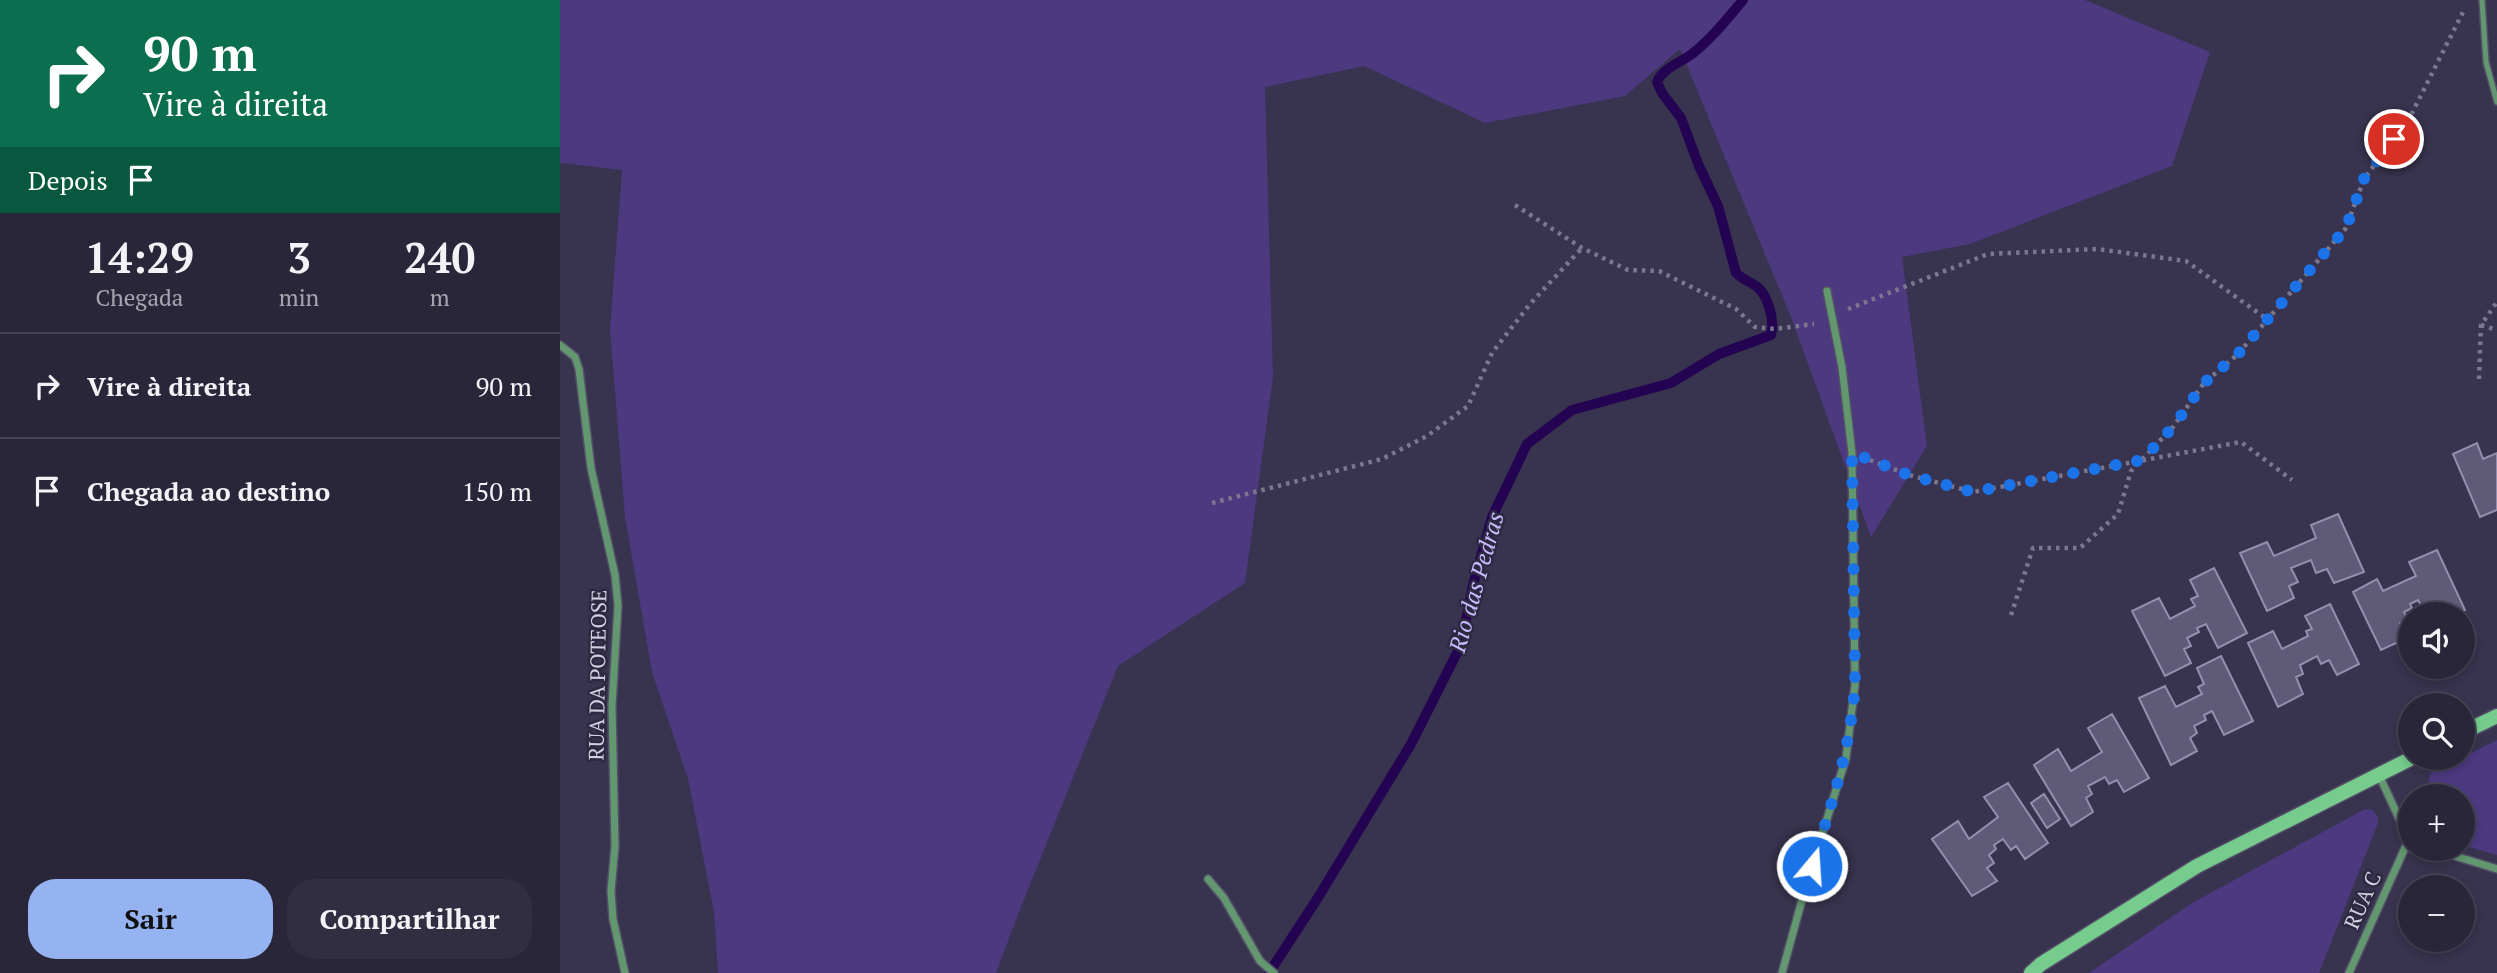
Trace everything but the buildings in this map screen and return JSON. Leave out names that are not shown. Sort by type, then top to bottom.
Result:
[{"type":"main road","points":[[2475,727],[2497,716]]},
{"type":"main road","points":[[2031,973],[2041,964],[2197,866],[2398,765]]},
{"type":"street","points":[[1782,973],[1846,758],[1853,714],[1855,672],[1852,453],[1849,410],[1827,291]]},
{"type":"street","name":"RUA DA POTEOSE","points":[[560,345],[575,357],[579,369],[591,468],[615,575],[618,606],[612,706],[615,846],[611,891],[613,919],[625,973]]},
{"type":"street","points":[[2378,774],[2398,817]]},
{"type":"street","name":"RUA C","points":[[2349,973],[2400,861]]},
{"type":"street","points":[[2471,861],[2497,869]]},
{"type":"street","points":[[1208,879],[1224,898],[1260,961],[1274,973]]},
{"type":"lane","points":[[2482,0],[2486,62],[2497,103]]},
{"type":"path","points":[[2011,615],[2033,548],[2080,548],[2118,514],[2131,471],[2173,427],[2204,383],[2237,355],[2346,228],[2364,179],[2409,118],[2470,0]]},
{"type":"path","points":[[1516,205],[1582,248],[1628,270],[1658,271],[1736,309],[1755,327],[1796,328],[1823,323],[1832,316],[1989,254],[2097,249],[2186,261],[2267,320]]},
{"type":"path","points":[[1212,503],[1382,459],[1427,436],[1468,406],[1492,353],[1530,304],[1582,248]]},
{"type":"path","points":[[2479,379],[2481,325],[2497,302]]},
{"type":"path","points":[[2481,325],[2497,330]]},
{"type":"path","points":[[1852,453],[1909,475],[1973,492],[2241,442],[2292,480]]},
{"type":"shaded area","points":[[560,0],[2085,0],[2210,52],[2172,166],[1970,244],[1902,257],[1927,446],[1871,537],[1791,317],[1680,49],[1625,96],[1485,123],[1364,66],[1265,87],[1273,377],[1245,583],[1118,666],[996,973],[718,973],[714,912],[688,779],[652,672],[625,517],[610,329],[622,170],[560,163]]},
{"type":"shaded area","points":[[2497,740],[2497,855],[2475,849],[2475,784],[2429,784],[2430,773],[2436,770],[2475,770],[2475,751]]},
{"type":"shaded area","points":[[2365,809],[2373,810],[2378,823],[2319,973],[2089,973],[2192,903]]},
{"type":"waterway","name":"Rio das Pedras","points":[[1269,973],[1411,744],[1461,645],[1473,585],[1492,517],[1527,444],[1572,410],[1671,383],[1719,354],[1771,335],[1770,309],[1764,295],[1756,286],[1736,273],[1718,206],[1681,118],[1657,82],[1667,70],[1706,41],[1743,0]]},
{"type":"route","points":[[1812,866],[1846,758],[1853,714],[1855,685],[1852,453],[1909,475],[1973,492],[2142,460],[2173,427],[2204,383],[2237,355],[2346,228],[2364,179],[2394,139]]}]
